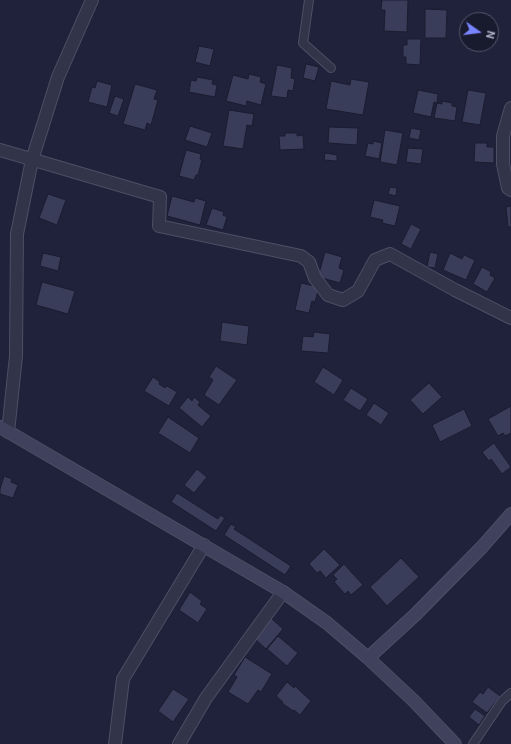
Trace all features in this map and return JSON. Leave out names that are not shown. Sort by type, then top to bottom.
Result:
[{"type":"street","points":[[92,0],[58,77],[32,160],[17,234],[16,356],[4,430],[132,505],[204,545],[283,592],[327,622],[414,701],[455,744]]},
{"type":"street","points":[[511,108],[503,136],[503,164],[508,188],[511,190]]},
{"type":"street","points":[[0,150],[160,197],[159,226],[301,256],[309,262],[315,278],[328,295],[343,300],[358,291],[375,260],[390,254],[455,290],[511,318]]},
{"type":"street","points":[[368,658],[427,603],[482,547],[511,514]]},
{"type":"street","points":[[115,744],[123,679],[204,545]]},
{"type":"street","points":[[179,744],[206,698],[283,592]]},
{"type":"lane","points":[[309,0],[303,43],[331,68]]},
{"type":"lane","points":[[473,744],[502,701],[511,693]]},
{"type":"building","points":[[382,0],[408,0],[407,32],[384,31],[385,10],[381,10]]},
{"type":"building","points":[[425,9],[447,10],[446,38],[425,38]]},
{"type":"building","points":[[407,39],[421,39],[420,65],[406,64],[406,57],[403,57],[403,45],[407,45]]},
{"type":"building","points":[[199,46],[214,49],[210,66],[195,62]]},
{"type":"building","points":[[306,64],[319,67],[315,81],[303,78]]},
{"type":"building","points":[[277,65],[292,68],[291,78],[295,79],[293,91],[288,90],[287,98],[271,96]]},
{"type":"building","points":[[249,74],[261,77],[260,82],[266,84],[261,105],[247,101],[246,106],[226,101],[233,75],[248,79]]},
{"type":"building","points":[[197,77],[213,80],[212,84],[217,85],[215,97],[189,92],[191,80],[196,81]]},
{"type":"building","points":[[351,79],[369,82],[363,115],[326,109],[331,81],[350,85]]},
{"type":"building","points":[[97,81],[112,85],[107,107],[88,102],[92,87],[95,88]]},
{"type":"building","points":[[135,84],[157,90],[154,99],[158,100],[151,125],[147,123],[145,130],[123,124]]},
{"type":"building","points":[[418,90],[438,94],[437,103],[434,102],[431,117],[413,113]]},
{"type":"building","points":[[468,90],[486,93],[480,125],[462,122]]},
{"type":"building","points":[[115,96],[124,99],[118,116],[109,113]]},
{"type":"building","points":[[442,101],[452,103],[452,106],[457,107],[455,121],[434,118],[437,103],[442,104]]},
{"type":"building","points":[[229,110],[254,114],[252,126],[247,125],[243,149],[223,146]]},
{"type":"building","points":[[190,126],[212,133],[207,147],[185,140]]},
{"type":"building","points":[[329,127],[358,128],[357,145],[328,143]]},
{"type":"building","points":[[411,128],[421,130],[419,140],[409,138]]},
{"type":"building","points":[[385,130],[403,133],[397,165],[380,162]]},
{"type":"building","points":[[285,133],[297,133],[297,136],[303,135],[304,149],[280,150],[279,136],[285,136]]},
{"type":"building","points":[[373,141],[382,143],[379,159],[365,156],[368,143],[373,144]]},
{"type":"building","points":[[475,143],[487,143],[487,147],[494,147],[494,163],[474,162]]},
{"type":"building","points":[[408,148],[423,149],[421,164],[406,162]]},
{"type":"building","points":[[186,150],[201,154],[200,159],[202,160],[198,175],[196,175],[194,180],[179,176]]},
{"type":"building","points":[[325,153],[337,155],[337,161],[324,160]]},
{"type":"building","points":[[390,187],[397,188],[396,196],[388,194]]},
{"type":"building","points":[[48,194],[66,200],[57,225],[39,218]]},
{"type":"building","points":[[172,196],[194,202],[195,198],[206,201],[200,225],[167,216]]},
{"type":"building","points":[[374,200],[400,206],[395,226],[382,223],[383,220],[370,217]]},
{"type":"building","points":[[511,206],[511,227],[508,227],[506,207]]},
{"type":"building","points":[[212,208],[224,212],[223,215],[227,217],[223,230],[206,225]]},
{"type":"building","points":[[411,224],[421,229],[411,249],[401,244]]},
{"type":"building","points":[[325,252],[342,257],[339,268],[344,270],[340,283],[318,277]]},
{"type":"building","points":[[430,252],[438,254],[435,268],[427,267]]},
{"type":"building","points":[[43,253],[61,257],[58,271],[40,266]]},
{"type":"building","points":[[450,253],[462,259],[464,255],[475,260],[466,280],[443,270]]},
{"type":"building","points":[[482,267],[491,272],[490,275],[495,278],[487,292],[473,284]]},
{"type":"building","points":[[42,282],[75,291],[68,314],[36,305]]},
{"type":"building","points":[[301,283],[319,287],[315,302],[312,301],[309,313],[295,310]]},
{"type":"building","points":[[222,322],[249,326],[247,345],[220,341]]},
{"type":"building","points":[[314,332],[330,334],[328,353],[301,351],[303,336],[313,337]]},
{"type":"building","points":[[216,366],[237,380],[219,405],[204,395],[213,380],[209,377]]},
{"type":"building","points":[[323,367],[343,380],[334,395],[314,382]]},
{"type":"building","points":[[153,377],[165,388],[167,386],[177,392],[169,406],[144,391]]},
{"type":"building","points":[[429,383],[442,397],[423,414],[410,400]]},
{"type":"building","points":[[351,388],[368,399],[360,411],[343,400]]},
{"type":"building","points":[[188,397],[192,401],[194,397],[200,402],[198,405],[211,416],[202,427],[179,408]]},
{"type":"building","points":[[374,403],[389,413],[381,425],[366,415]]},
{"type":"building","points":[[511,406],[511,433],[505,436],[503,433],[498,436],[488,419]]},
{"type":"building","points":[[464,409],[472,426],[440,442],[432,425]]},
{"type":"building","points":[[168,417],[199,438],[190,453],[158,433]]},
{"type":"building","points":[[494,443],[511,467],[502,474],[491,459],[489,461],[482,452]]},
{"type":"building","points":[[197,469],[207,477],[194,493],[184,485]]},
{"type":"building","points":[[4,476],[12,479],[11,482],[18,485],[13,498],[0,494]]},
{"type":"building","points":[[177,493],[218,519],[220,515],[225,518],[216,531],[171,502]]},
{"type":"building","points":[[231,524],[236,527],[234,529],[291,566],[285,575],[224,535]]},
{"type":"building","points":[[324,549],[340,565],[326,578],[320,571],[317,573],[309,564]]},
{"type":"building","points":[[401,558],[419,577],[387,606],[370,587]]},
{"type":"building","points":[[344,564],[363,585],[351,595],[348,591],[345,594],[334,582],[337,579],[333,575]]},
{"type":"building","points":[[190,592],[202,601],[200,604],[207,609],[198,623],[179,610]]},
{"type":"building","points":[[271,618],[283,629],[266,649],[254,638]]},
{"type":"building","points":[[278,636],[298,653],[287,666],[267,649]]},
{"type":"building","points":[[245,657],[272,674],[261,692],[258,690],[248,704],[228,692],[237,677],[234,675]]},
{"type":"building","points":[[287,682],[294,688],[295,686],[311,701],[300,715],[282,703],[283,702],[276,696]]},
{"type":"building","points":[[488,687],[500,696],[487,713],[472,702],[480,692],[483,694]]},
{"type":"building","points":[[173,689],[189,699],[173,722],[158,711]]},
{"type":"building","points":[[475,709],[485,716],[479,725],[469,717]]}]
